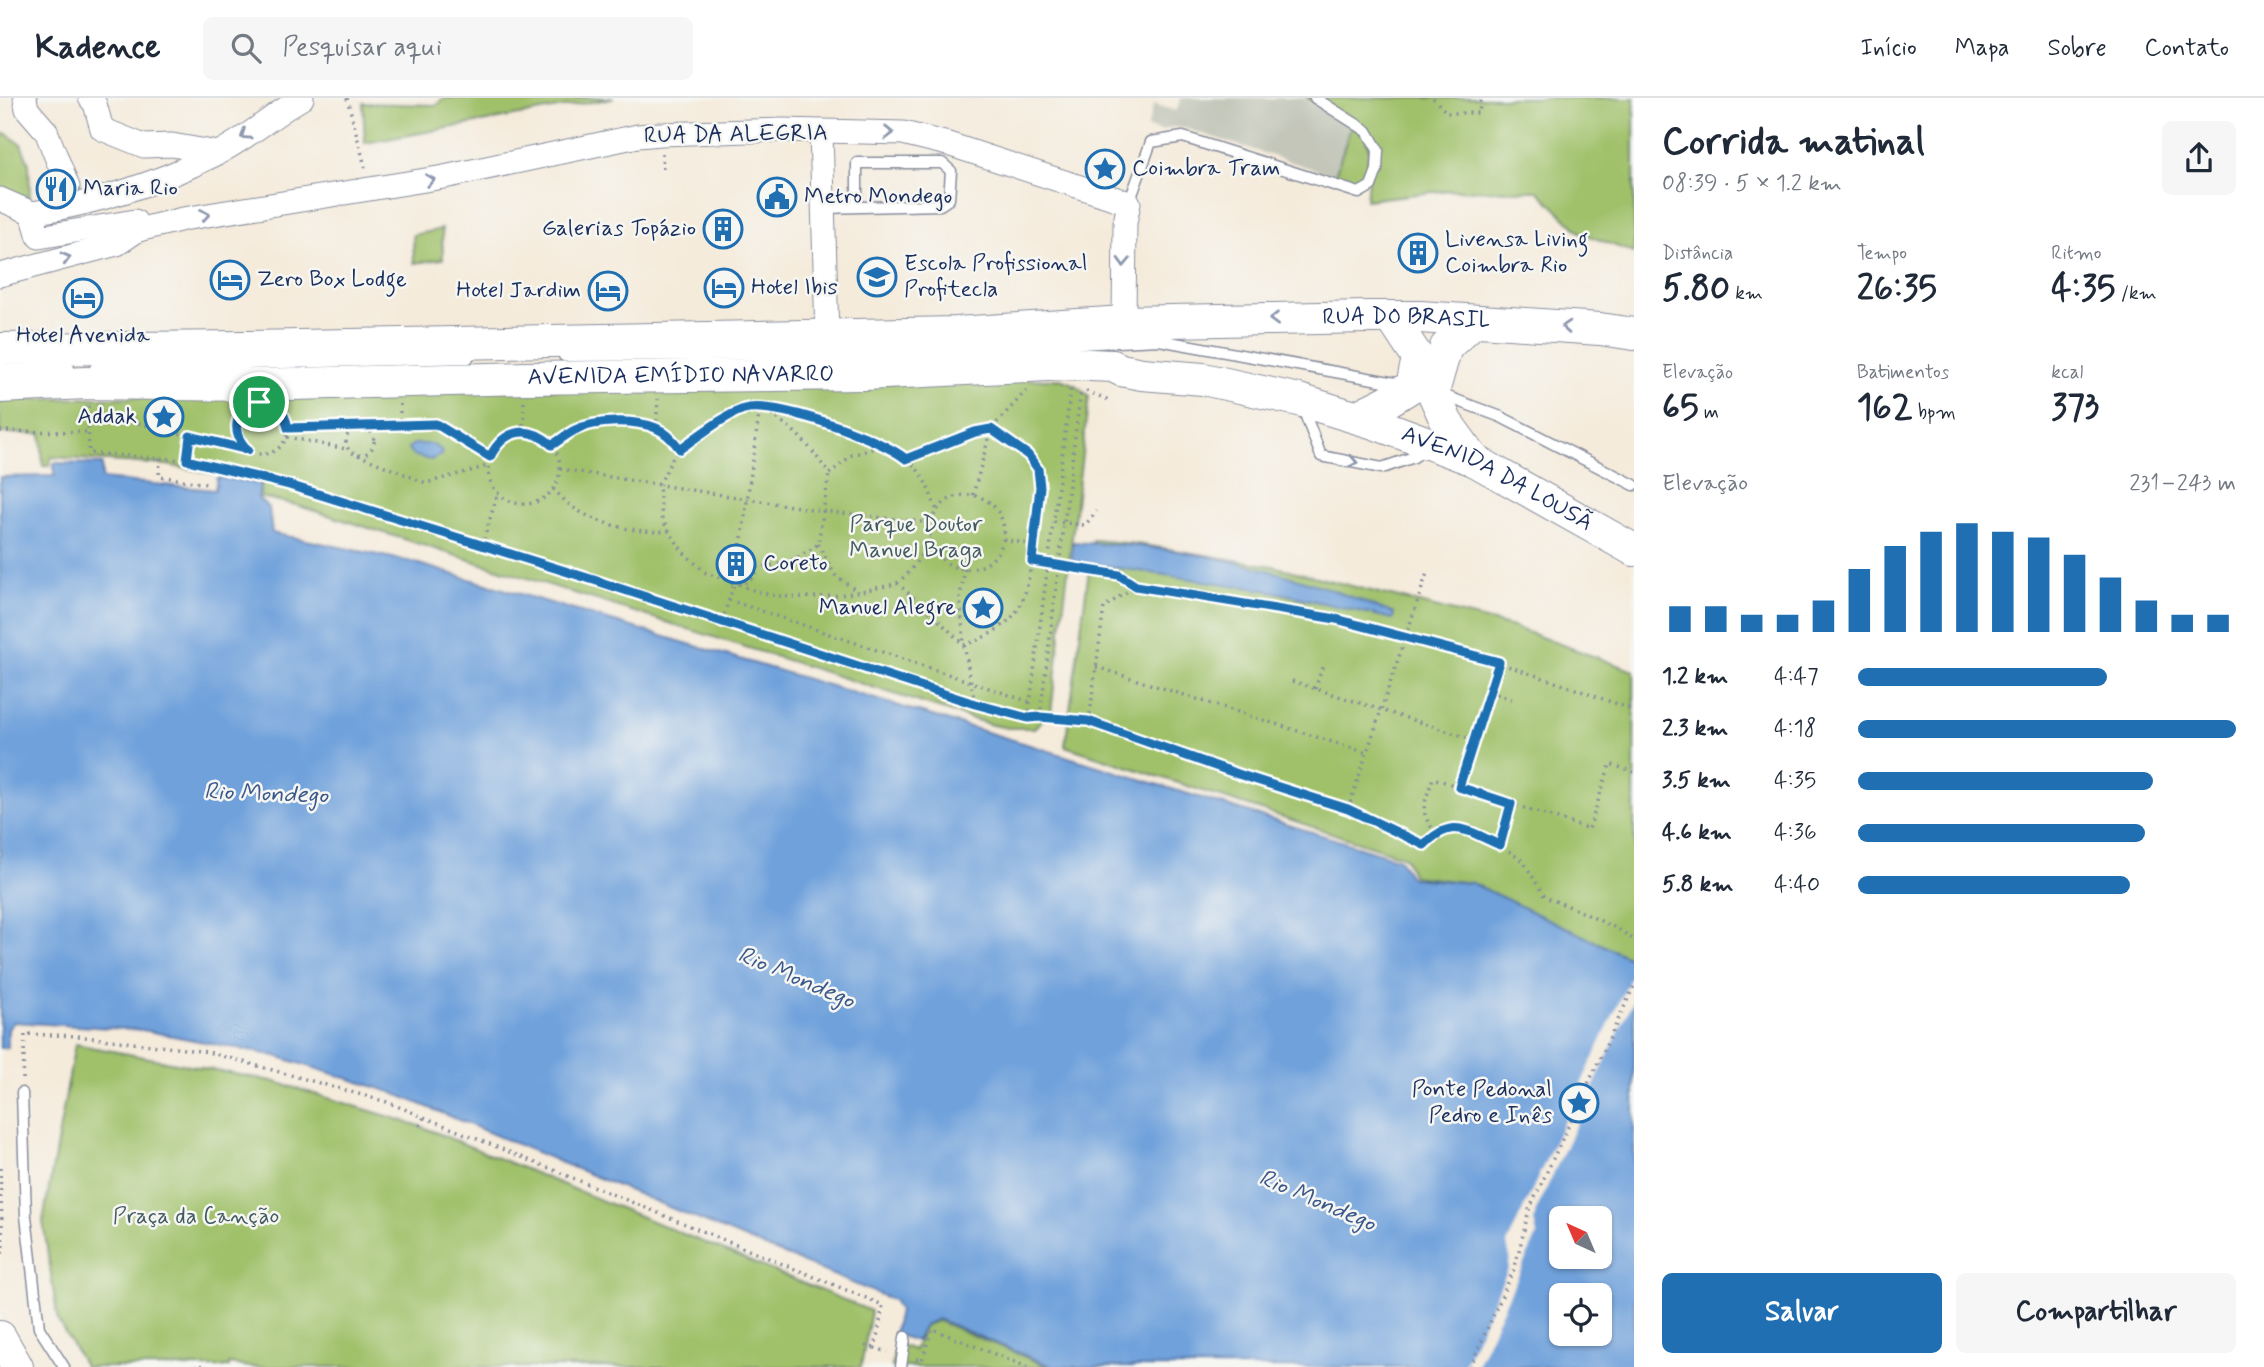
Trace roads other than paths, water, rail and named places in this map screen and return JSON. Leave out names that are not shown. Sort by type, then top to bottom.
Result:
[{"type":"main road","points":[[1391,317],[1418,358],[1423,389],[1474,460]]},
{"type":"main road","name":"RUA DO BRASIL","points":[[1178,321],[1420,317],[1600,329],[1634,334]]},
{"type":"main road","name":"AVENIDA EMÍDIO NAVARRO","points":[[0,387],[86,383],[254,385],[526,377],[864,374],[1068,364],[1178,321]]},
{"type":"main road","points":[[1356,417],[1388,401],[1423,389],[1446,346],[1473,322]]},
{"type":"main road","name":"AVENIDA EMÍDIO NAVARRO","points":[[0,349],[248,347],[956,333],[1116,343]]},
{"type":"main road","name":"AVENIDA EMÍDIO NAVARRO","points":[[1116,343],[1121,370],[1203,379],[1299,400],[1356,417]]},
{"type":"main road","name":"AVENIDA DA LOUSÃ","points":[[1356,417],[1474,460],[1634,551]]},
{"type":"main road","points":[[0,1337],[17,1367]]},
{"type":"street","points":[[25,98],[27,109],[46,131],[68,187]]},
{"type":"street","points":[[90,98],[95,104],[102,129],[144,146],[172,145],[218,153]]},
{"type":"street","points":[[0,200],[32,213],[75,206],[124,193],[218,153],[302,98]]},
{"type":"street","name":"RUA DA ALEGRIA","points":[[138,230],[183,219],[444,177],[638,136],[717,131],[904,134],[945,154],[1129,203]]},
{"type":"street","points":[[821,132],[827,335]]},
{"type":"street","points":[[1116,343],[1125,223],[1129,203]]},
{"type":"street","points":[[0,275],[117,244],[138,230],[135,221],[39,237],[32,213]]},
{"type":"lane","points":[[1129,203],[1151,142],[1184,138],[1359,193],[1371,186],[1377,170],[1378,150],[1367,131],[1315,98]]},
{"type":"lane","points":[[823,208],[940,205],[949,199],[950,190],[951,171],[945,154],[858,163],[858,207]]},
{"type":"lane","points":[[553,356],[864,354],[1159,341],[1423,389],[1501,417],[1634,485]]},
{"type":"lane","points":[[0,370],[485,358]]},
{"type":"lane","points":[[1299,400],[1321,456],[1382,468],[1414,457],[1431,445]]},
{"type":"lane","points":[[22,1093],[26,1216],[39,1328],[64,1367]]},
{"type":"lane","points":[[902,1361],[905,1337]]},
{"type":"water","points":[[414,444],[432,444],[441,450],[442,455],[430,460],[412,455],[408,448]]},
{"type":"water","name":"Rio Mondego","points":[[54,463],[102,464],[102,479],[215,490],[217,477],[260,484],[258,498],[269,508],[272,533],[412,562],[1020,742],[1399,859],[1411,878],[1472,883],[1634,960],[1634,1367],[1053,1367],[938,1319],[924,1325],[916,1341],[894,1334],[899,1310],[893,1300],[391,1092],[276,1056],[142,1030],[14,1022],[8,1029],[8,1048],[0,1048],[0,477],[54,476]]},
{"type":"water","points":[[1073,542],[1171,550],[1236,562],[1300,579],[1363,601],[1394,614],[1393,619],[1271,591],[1072,561]]},
{"type":"place","name":"Coimbra Tram","points":[[1105,169]]},
{"type":"place","name":"Maria Rio","points":[[56,189]]},
{"type":"place","name":"Metro Mondego","points":[[777,197]]},
{"type":"place","name":"Galerias Topázio","points":[[723,229]]},
{"type":"place","name":"Livensa Living Coimbra Rio","points":[[1418,253]]},
{"type":"place","name":"Escola Profissional Profitecla","points":[[877,277]]},
{"type":"place","name":"Zero Box Lodge","points":[[230,280]]},
{"type":"place","name":"Hotel Ibis","points":[[724,288]]},
{"type":"place","name":"Hotel Jardim","points":[[608,291]]},
{"type":"place","name":"Hotel Avenida","points":[[83,298]]},
{"type":"place","name":"Addak","points":[[164,417]]},
{"type":"place","name":"Coreto","points":[[736,564]]},
{"type":"place","name":"Manuel Alegre","points":[[983,608]]},
{"type":"place","name":"Ponte Pedonal Pedro e Inês","points":[[1579,1103]]},
{"type":"park label","name":"Parque Doutor Manuel Braga","points":[[916,538]]},
{"type":"park label","name":"Praça da Canção","points":[[196,1217]]}]
